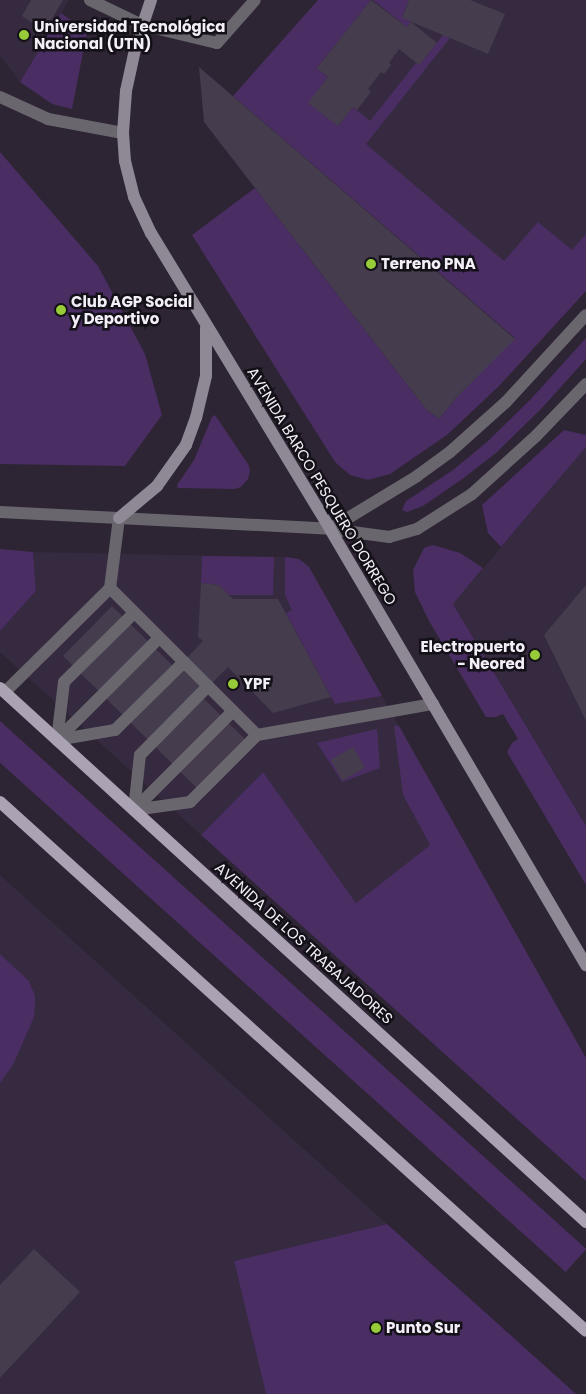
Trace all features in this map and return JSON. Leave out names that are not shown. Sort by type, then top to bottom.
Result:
[{"type":"main road","name":"AVENIDA BARCO PESQUERO DORREGO","points":[[151,0],[142,25],[126,91],[123,133],[125,161],[134,197],[151,233],[206,328],[330,529],[586,965]]},
{"type":"main road","points":[[119,518],[157,486],[186,445],[196,418],[206,376],[206,328]]},
{"type":"main road","name":"AVENIDA DE LOS TRABAJADORES","points":[[3,690],[586,1222]]},
{"type":"main road","points":[[0,802],[586,1332]]},
{"type":"street","points":[[90,0],[142,25],[217,43],[255,0]]},
{"type":"street","points":[[0,97],[48,119],[123,133]]},
{"type":"street","points":[[330,529],[417,476],[450,452],[523,384],[586,316]]},
{"type":"street","points":[[0,512],[330,529],[389,538],[417,529],[472,494],[536,436],[586,384]]},
{"type":"street","points":[[3,690],[110,588],[119,518]]},
{"type":"street","points":[[110,588],[257,735]]},
{"type":"street","points":[[57,740],[64,682],[134,613]]},
{"type":"street","points":[[57,740],[159,638]]},
{"type":"street","points":[[57,740],[115,730],[184,662]]},
{"type":"street","points":[[134,810],[140,754],[208,686]]},
{"type":"street","points":[[134,810],[190,802],[257,735],[433,704]]},
{"type":"street","points":[[134,810],[233,711]]},
{"type":"shaded area","name":"Universidad Tecnológica Nacional (UTN)","points":[[0,0],[69,0],[20,82],[0,56]]},
{"type":"shaded area","points":[[318,0],[371,0],[317,68],[328,77],[309,103],[338,126],[353,107],[370,121],[416,63],[419,65],[443,35],[450,38],[366,144],[504,261],[538,222],[572,250],[586,234],[586,291],[499,386],[447,435],[390,474],[368,480],[350,475],[335,462],[192,235],[255,188],[426,409],[439,419],[455,399],[515,338],[233,96]]},
{"type":"shaded area","points":[[345,0],[586,0],[586,255],[515,339],[248,109]]},
{"type":"shaded area","points":[[373,0],[409,0],[402,17],[411,22],[407,27]]},
{"type":"shaded area","points":[[61,13],[87,32],[72,109],[52,104],[20,82]]},
{"type":"shaded area","name":"Club AGP Social y Deportivo","points":[[0,152],[98,266],[145,354],[162,415],[125,466],[0,464]]},
{"type":"shaded area","points":[[586,338],[586,359],[541,409],[496,453],[423,506],[407,512],[402,510],[406,501],[453,470],[487,442],[531,399]]},
{"type":"shaded area","points":[[215,415],[248,464],[250,470],[248,479],[241,487],[235,489],[178,488],[177,485],[194,460],[212,417]]},
{"type":"shaded area","points":[[564,430],[586,435],[586,447],[501,547],[488,533],[482,505]]},
{"type":"shaded area","name":"Electropuerto - Neored","points":[[586,447],[586,826],[453,604]]},
{"type":"shaded area","points":[[433,545],[460,553],[483,568],[453,604],[586,826],[586,885],[507,752],[512,743],[518,739],[503,714],[496,717],[486,717],[429,621],[415,592],[413,570],[424,548]]},
{"type":"shaded area","points":[[0,549],[33,552],[36,591],[0,631]]},
{"type":"shaded area","points":[[33,552],[285,557],[303,561],[309,567],[399,726],[395,726],[403,795],[430,845],[356,903],[263,772],[201,835],[0,652],[0,631],[36,591]]},
{"type":"shaded area","points":[[202,556],[274,557],[273,595],[229,595],[219,585],[201,583]]},
{"type":"shaded area","points":[[285,557],[299,559],[309,567],[382,696],[335,704],[286,613],[292,610],[285,595]]},
{"type":"shaded area","points":[[0,721],[586,1249],[566,1272],[0,763]]},
{"type":"shaded area","points":[[394,726],[399,726],[586,1058],[586,1181],[201,835],[263,772],[356,903],[430,845],[403,795]]},
{"type":"shaded area","points":[[377,729],[380,768],[342,782],[317,743]]},
{"type":"shaded area","points":[[0,875],[387,1224],[234,1261],[266,1394],[0,1394]]},
{"type":"shaded area","points":[[0,954],[29,981],[35,996],[35,1006],[34,1017],[13,1065],[0,1083]]},
{"type":"shaded area","name":"Punto Sur","points":[[387,1224],[576,1394],[266,1394],[234,1261]]},
{"type":"building","points":[[31,0],[63,0],[45,31],[22,16]]},
{"type":"building","points":[[371,0],[407,27],[411,22],[437,43],[419,65],[399,49],[389,63],[391,65],[384,74],[381,72],[368,89],[371,92],[357,110],[353,107],[338,126],[308,103],[328,77],[317,68]]},
{"type":"building","points":[[409,0],[470,0],[505,14],[488,54],[402,18]]},
{"type":"building","name":"Terreno PNA","points":[[199,67],[515,339],[455,399],[439,419],[426,409],[204,122]]},
{"type":"building","points":[[201,583],[219,585],[233,599],[278,599],[331,697],[273,713],[228,667],[200,695],[253,747],[205,796],[63,656],[112,606],[176,669],[203,641],[198,637]]},
{"type":"building","points":[[586,585],[586,721],[544,635]]},
{"type":"building","points":[[353,747],[365,768],[342,781],[330,760]]},
{"type":"building","points":[[34,1249],[80,1292],[0,1378],[0,1285]]},
{"type":"place","name":"Universidad Tecnológica Nacional (UTN)","points":[[24,35]]},
{"type":"place","name":"Terreno PNA","points":[[371,264]]},
{"type":"place","name":"Club AGP Social y Deportivo","points":[[61,310]]},
{"type":"place","name":"Electropuerto - Neored","points":[[535,655]]},
{"type":"place","name":"YPF","points":[[233,684]]},
{"type":"place","name":"Punto Sur","points":[[376,1328]]}]
